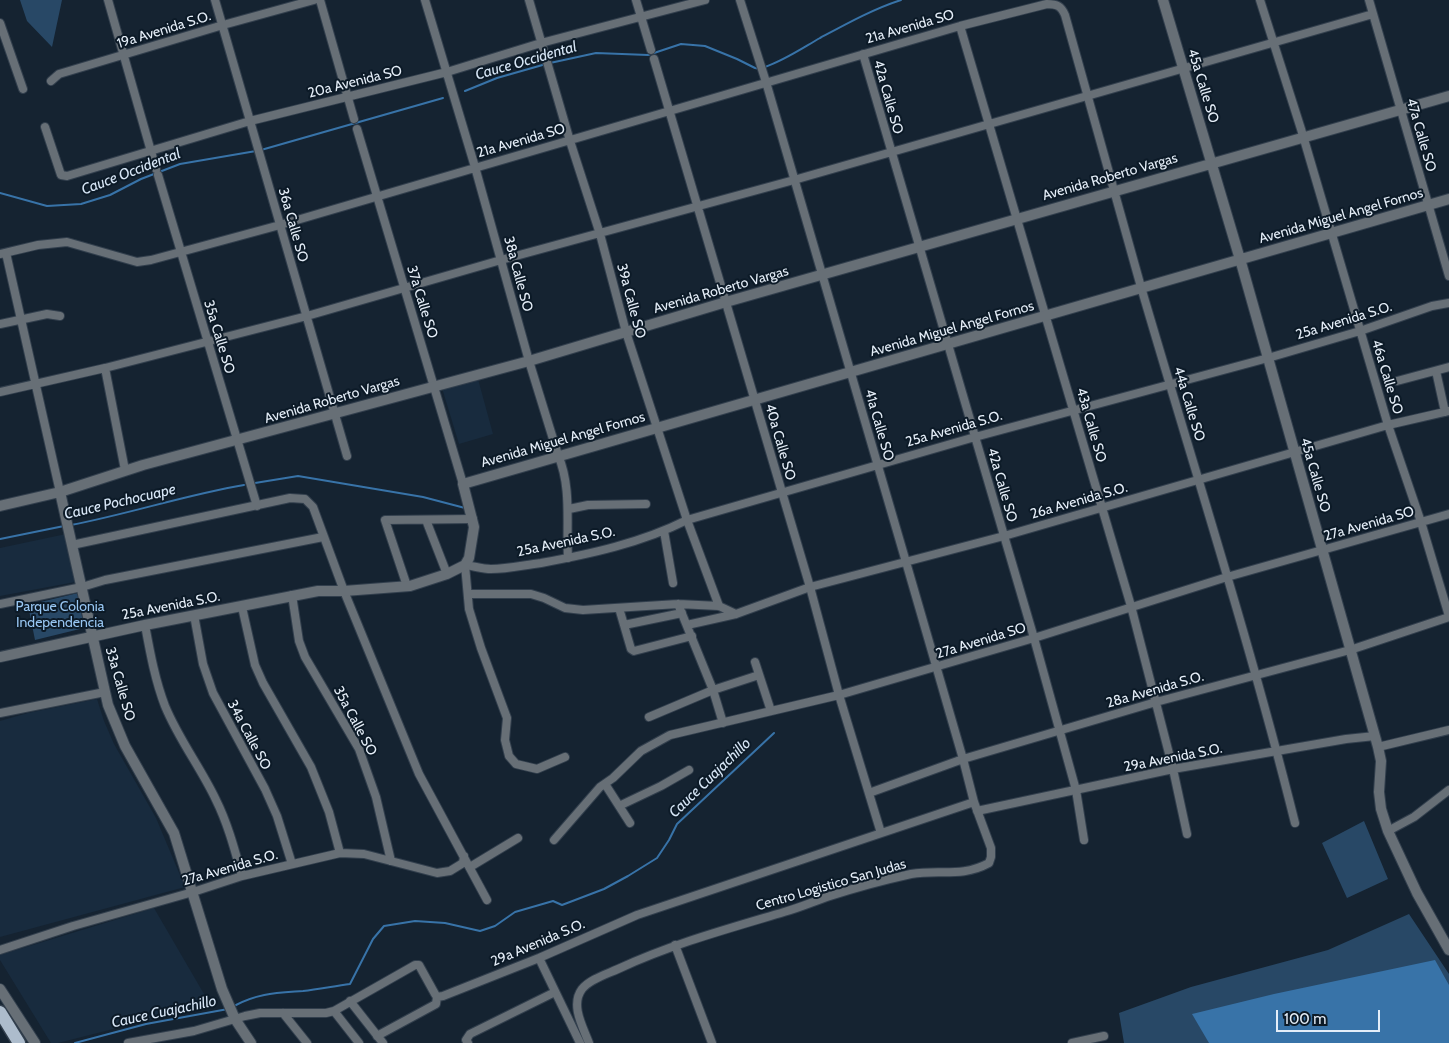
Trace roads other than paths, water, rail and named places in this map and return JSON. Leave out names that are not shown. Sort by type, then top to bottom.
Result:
[{"type":"main road","points":[[0,1012],[19,1043]]},
{"type":"street","points":[[108,0],[150,150]]},
{"type":"street","name":"36a Calle SO","points":[[215,0],[347,456]]},
{"type":"street","name":"19a Avenida S.O.","points":[[51,81],[59,74],[314,0]]},
{"type":"street","points":[[320,0],[354,118]]},
{"type":"street","name":"38a Calle SO","points":[[425,0],[476,167],[529,361],[564,469],[569,509],[567,520],[568,558]]},
{"type":"street","name":"39a Calle SO","points":[[529,0],[600,234],[626,332],[687,520],[718,606]]},
{"type":"street","points":[[636,0],[651,50]]},
{"type":"street","name":"20a Avenida SO","points":[[45,127],[61,175],[64,176],[250,121],[447,72],[541,43],[705,0]]},
{"type":"street","name":"41a Calle SO","points":[[740,0],[766,82],[974,802],[991,848],[991,857]]},
{"type":"street","name":"45a Calle SO","points":[[1163,0],[1212,162],[1378,746],[1382,761],[1379,792],[1381,809],[1388,831],[1417,893],[1449,950]]},
{"type":"street","name":"46a Calle SO","points":[[1260,0],[1303,137],[1388,424],[1421,522],[1449,617]]},
{"type":"street","name":"47a Calle SO","points":[[1368,0],[1449,276]]},
{"type":"street","name":"21a Avenida SO","points":[[3,253],[38,245],[67,242],[136,262],[181,253],[960,26],[1047,4]]},
{"type":"street","name":"44a Calle SO","points":[[1047,4],[1056,4],[1062,8],[1277,751],[1295,822]]},
{"type":"street","points":[[0,392],[105,368],[307,316],[501,260],[794,180],[1373,14]]},
{"type":"street","points":[[0,23],[23,89]]},
{"type":"street","name":"43a Calle SO","points":[[960,26],[1131,606],[1173,769],[1187,834]]},
{"type":"street","name":"42a Calle SO","points":[[863,54],[1034,638],[1058,731],[1076,790],[1084,840]]},
{"type":"street","name":"40a Calle SO","points":[[654,59],[881,833]]},
{"type":"street","name":"Avenida Roberto Vargas","points":[[0,506],[60,492],[125,470],[335,414],[434,385],[529,361],[1114,190],[1449,96]]},
{"type":"street","name":"37a Calle SO","points":[[357,129],[463,484]]},
{"type":"street","name":"35a Calle SO","points":[[150,150],[257,506]]},
{"type":"street","name":"Avenida Miguel Angel Fornos","points":[[463,484],[1449,199]]},
{"type":"street","name":"33a Calle SO","points":[[3,253],[21,319],[108,705],[125,746],[174,832],[227,1004],[251,1043]]},
{"type":"street","name":"25a Avenida S.O.","points":[[0,656],[194,615],[242,607],[292,595],[318,591],[407,586],[447,574],[465,565],[491,569],[518,566],[568,558],[612,548],[664,531],[687,520],[975,437],[1268,358],[1360,331],[1432,306],[1449,303]]},
{"type":"street","points":[[0,324],[47,314],[60,316]]},
{"type":"street","points":[[1396,381],[1449,367]]},
{"type":"street","points":[[105,368],[125,470]]},
{"type":"street","points":[[1436,371],[1447,411]]},
{"type":"street","name":"26a Avenida S.O.","points":[[687,625],[736,614],[810,587],[1004,536],[1388,424],[1447,411]]},
{"type":"street","points":[[463,484],[474,527],[469,558],[465,565],[469,609],[481,648],[507,718],[505,740],[509,756],[516,764],[537,769],[565,758]]},
{"type":"street","points":[[72,545],[290,498],[305,499],[312,508],[419,774],[487,900]]},
{"type":"street","points":[[569,509],[588,505],[646,504]]},
{"type":"street","name":"27a Avenida SO","points":[[554,840],[605,784],[640,751],[670,735],[839,695],[936,668],[1227,577],[1449,514]]},
{"type":"street","points":[[407,586],[385,520],[473,519]]},
{"type":"street","points":[[426,520],[447,574]]},
{"type":"street","points":[[664,531],[673,583]]},
{"type":"street","points":[[0,604],[82,587],[105,580],[323,537]]},
{"type":"street","points":[[468,594],[531,594],[565,608],[583,610],[678,604],[718,606],[736,614]]},
{"type":"street","name":"35a Calle SO","points":[[292,595],[299,641],[304,657],[358,749],[376,797],[391,861]]},
{"type":"street","points":[[678,604],[713,690],[723,723]]},
{"type":"street","points":[[242,607],[255,666],[311,767],[329,812],[340,853]]},
{"type":"street","points":[[619,608],[631,648],[634,651],[692,636]]},
{"type":"street","points":[[624,625],[682,614]]},
{"type":"street","name":"34a Calle SO","points":[[194,615],[203,664],[213,693],[265,789],[277,816],[292,864]]},
{"type":"street","name":"28a Avenida S.O.","points":[[869,793],[963,759],[1156,702],[1350,650],[1449,617]]},
{"type":"street","points":[[145,625],[157,683],[165,705],[176,729],[217,801],[242,876]]},
{"type":"street","points":[[754,662],[771,711]]},
{"type":"street","points":[[650,716],[713,690],[759,675]]},
{"type":"street","points":[[0,713],[105,692]]},
{"type":"street","points":[[1378,746],[1449,730]]},
{"type":"street","name":"29a Avenida S.O.","points":[[977,811],[1173,769],[1346,739],[1375,736]]},
{"type":"street","points":[[619,806],[689,770]]},
{"type":"street","points":[[605,784],[630,823]]},
{"type":"street","points":[[1388,831],[1414,818],[1449,790]]},
{"type":"street","name":"29a Avenida S.O.","points":[[438,996],[539,958],[637,915],[974,802]]},
{"type":"street","points":[[470,867],[518,838]]},
{"type":"street","name":"27a Avenida S.O.","points":[[0,950],[73,926],[242,876],[340,853],[364,854],[437,873],[450,871],[460,866],[463,863],[464,856]]},
{"type":"street","name":"Centro Logistico San Judas","points":[[590,1043],[577,1010],[577,1002],[582,990],[591,982],[605,975],[675,945],[786,912],[830,896],[914,874],[974,871],[989,863],[991,857]]},
{"type":"street","points":[[675,945],[712,1043]]},
{"type":"street","points":[[539,958],[580,1043]]},
{"type":"street","points":[[128,1043],[194,1031],[234,1017],[260,1013],[326,1013],[334,1011],[415,965],[419,965],[438,996],[438,1001],[436,1004],[378,1036]]},
{"type":"street","points":[[0,989],[35,1043]]},
{"type":"street","points":[[468,1040],[555,992]]},
{"type":"street","points":[[350,1001],[383,1043]]},
{"type":"street","points":[[334,1011],[358,1043]]},
{"type":"street","points":[[283,1013],[307,1043]]},
{"type":"street","points":[[1072,1043],[1104,1036]]},
{"type":"waterway","name":"Cauce Occidental","points":[[765,67],[786,58],[860,17],[901,0]]},
{"type":"waterway","name":"Cauce Occidental","points":[[550,63],[596,53],[648,55],[681,44],[705,46],[760,69]]},
{"type":"waterway","name":"Cauce Occidental","points":[[465,91],[497,78],[546,64]]},
{"type":"waterway","name":"Cauce Occidental","points":[[261,150],[443,98]]},
{"type":"waterway","name":"Cauce Occidental","points":[[0,193],[47,206],[81,204],[110,195],[141,179],[180,164],[256,151]]},
{"type":"waterway","name":"Cauce Pochocuape","points":[[255,483],[298,476],[423,497],[465,508]]},
{"type":"waterway","name":"Cauce Pochocuape","points":[[71,525],[244,485]]},
{"type":"waterway","name":"Cauce Pochocuape","points":[[0,539],[64,526]]},
{"type":"waterway","name":"Cauce Cuajachillo","points":[[234,1006],[251,998],[268,994],[350,984],[373,939],[384,926],[415,921],[445,923],[480,931],[495,926],[515,912],[553,901],[562,905],[604,889],[657,858],[677,824],[774,733]]},
{"type":"waterway","name":"Cauce Cuajachillo","points":[[75,1043],[146,1024],[228,1009]]},
{"type":"park label","name":"Parque Colonia Independencia","points":[[60,616]]}]
